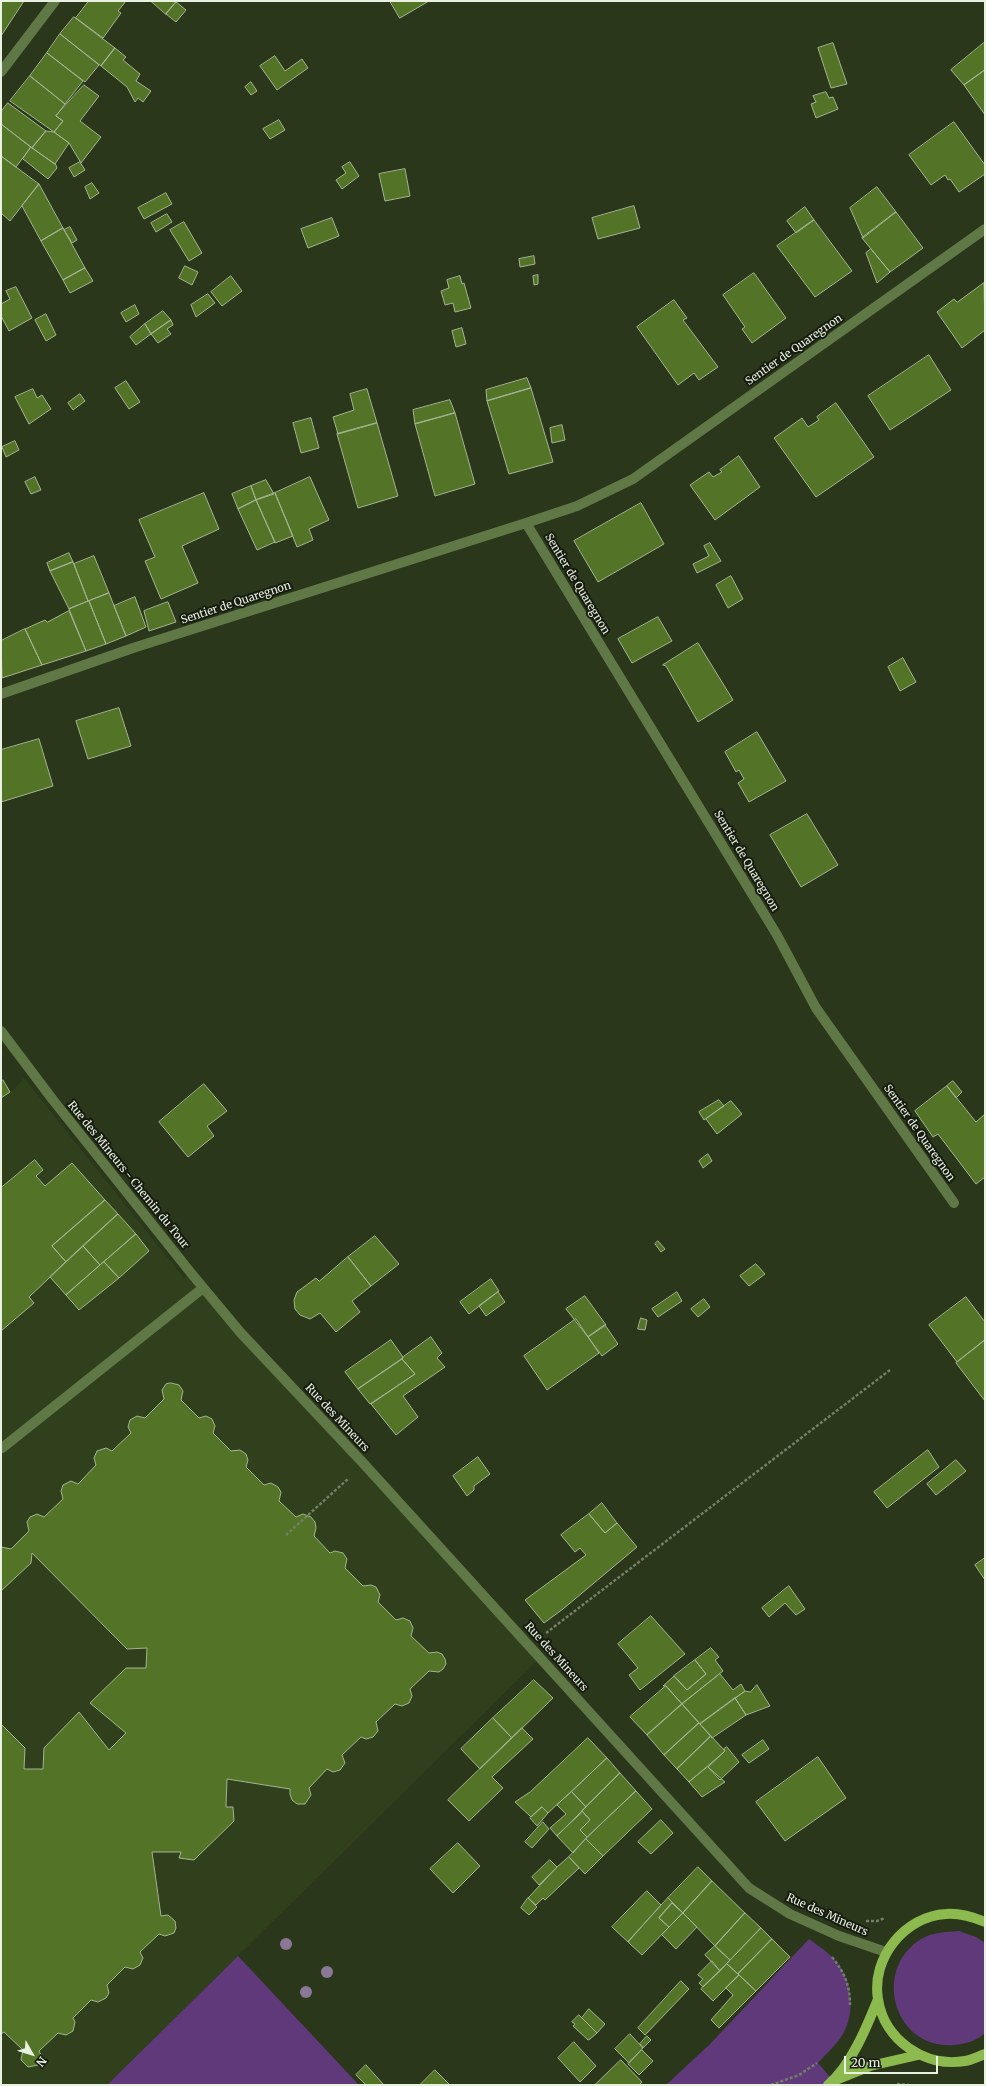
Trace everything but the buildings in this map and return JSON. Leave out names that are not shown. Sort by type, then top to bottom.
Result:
[{"type":"main road","points":[[985,1922],[970,1916],[946,1914],[922,1920],[901,1933],[886,1952],[878,1975],[878,1999],[885,2022],[899,2041],[918,2055],[941,2062],[965,2061],[985,2054]]},
{"type":"main road","points":[[831,2083],[865,2030],[878,1999]]},
{"type":"main road","points":[[831,2083],[876,2064],[918,2055]]},
{"type":"street","points":[[1,72],[55,1]]},
{"type":"street","name":"Sentier de Quaregnon","points":[[1,694],[133,648],[577,506],[633,479],[985,229]]},
{"type":"street","name":"Sentier de Quaregnon","points":[[526,523],[777,935],[816,1008],[954,1203]]},
{"type":"street","name":"Rue des Mineurs - Chemin du Tour","points":[[1,1031],[53,1100],[240,1332]]},
{"type":"street","points":[[2,1448],[203,1288]]},
{"type":"street","name":"Rue des Mineurs","points":[[240,1332],[749,1888],[790,1914],[839,1936],[886,1952]]},
{"type":"path","points":[[529,1646],[890,1370]]},
{"type":"path","points":[[286,1535],[332,1494]]},
{"type":"path","points":[[771,2085],[799,2075],[818,2062],[831,2083]]},
{"type":"path","points":[[895,2084],[909,2085]]},
{"type":"shaded area","points":[[24,1078],[184,1278],[191,1273],[540,1658],[107,2085],[1,2085],[1,1099],[14,1089]]},
{"type":"shaded area","points":[[959,1931],[976,1937],[985,1943],[985,2033],[971,2042],[962,2044],[954,2045],[933,2043],[916,2034],[904,2021],[896,2004],[894,1986],[897,1968],[907,1951],[923,1938],[936,1933]]},
{"type":"shaded area","points":[[809,1939],[836,1961],[846,1978],[849,1987],[851,2006],[850,2015],[844,2032],[834,2046],[818,2063],[837,2085],[666,2085],[710,2044]]},
{"type":"shaded area","points":[[238,1956],[359,2085],[107,2085]]}]
